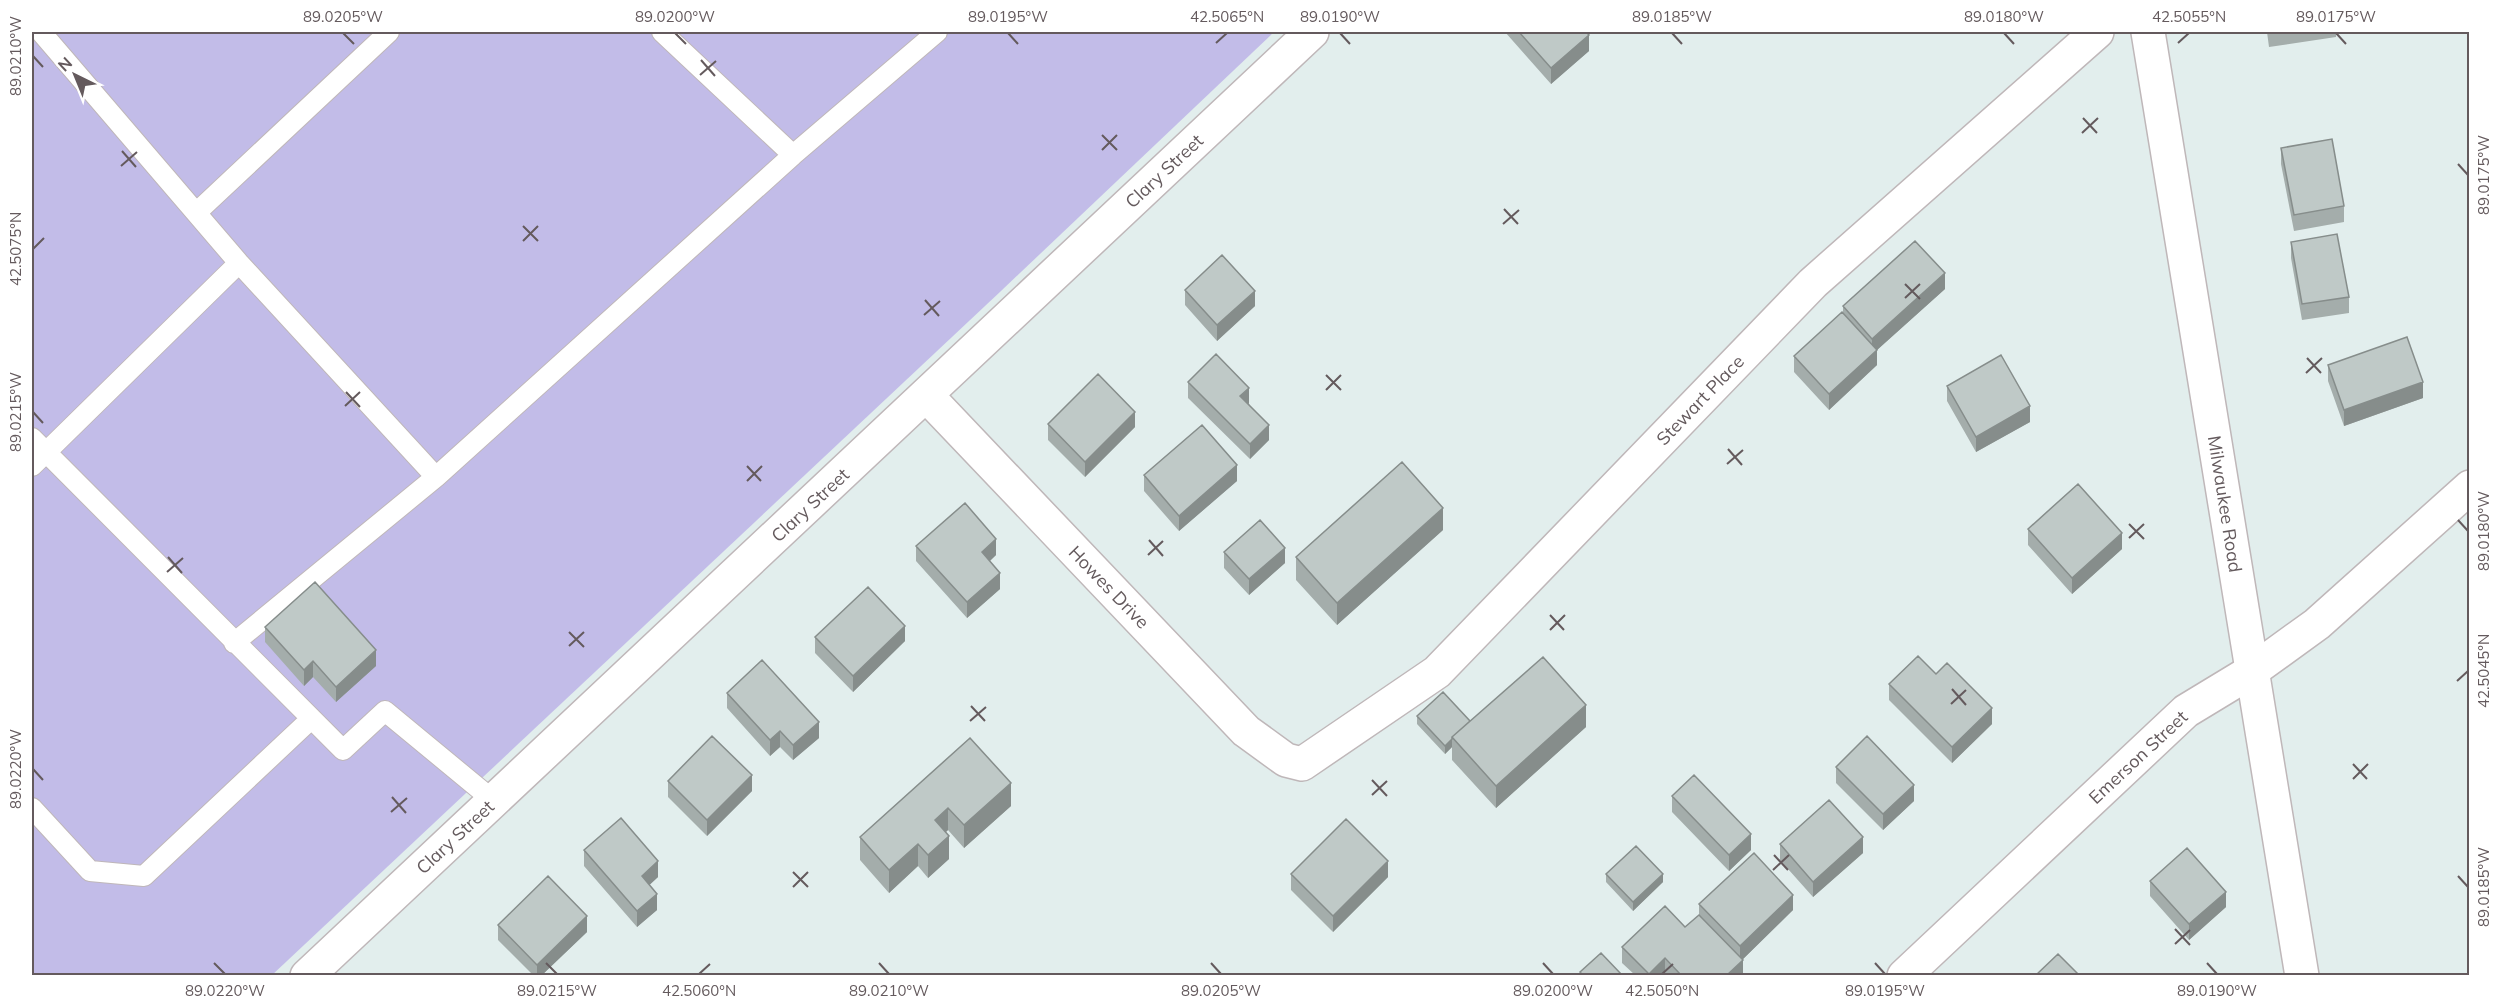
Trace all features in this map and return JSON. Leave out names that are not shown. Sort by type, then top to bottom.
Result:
[{"type":"street","name":"Clary Street","points":[[307,975],[927,396],[1312,32]]},
{"type":"street","name":"Stewart Place","points":[[1302,764],[1437,672],[1813,283],[2097,32]]},
{"type":"street","name":"Milwaukee Road","points":[[2148,32],[2302,975]]},
{"type":"street","name":"Howes Drive","points":[[927,396],[1246,731],[1286,760],[1302,764]]},
{"type":"street","name":"Emerson Street","points":[[1904,975],[2186,711],[2252,671],[2317,624],[2469,487]]},
{"type":"lane","points":[[41,32],[239,263],[436,477]]},
{"type":"lane","points":[[196,213],[389,32]]},
{"type":"lane","points":[[662,32],[794,155]]},
{"type":"lane","points":[[234,643],[436,477],[794,155],[937,32]]},
{"type":"lane","points":[[38,460],[239,263]]},
{"type":"lane","points":[[32,438],[38,460],[234,643],[343,750],[385,711],[494,801]]},
{"type":"lane","points":[[32,808],[90,871],[144,876],[310,719]]},
{"type":"shaded area","points":[[32,32],[1274,32],[271,976],[32,975]]},
{"type":"building","points":[[1519,32],[1586,32],[1589,35],[1551,68]]},
{"type":"building","points":[[2332,139],[2344,206],[2294,215],[2281,148]]},
{"type":"building","points":[[2337,234],[2349,297],[2302,304],[2291,242]]},
{"type":"building","points":[[1915,241],[1945,273],[1872,339],[1843,306]]},
{"type":"building","points":[[1222,255],[1255,291],[1217,325],[1185,290]]},
{"type":"building","points":[[1842,312],[1877,350],[1829,394],[1794,356]]},
{"type":"building","points":[[2407,337],[2423,382],[2344,410],[2328,365]]},
{"type":"building","points":[[1216,354],[1249,388],[1240,396],[1269,425],[1250,444],[1188,382]]},
{"type":"building","points":[[2001,355],[2030,406],[1976,437],[1947,386]]},
{"type":"building","points":[[1098,374],[1135,412],[1085,462],[1048,424]]},
{"type":"building","points":[[1202,425],[1237,465],[1179,516],[1144,475]]},
{"type":"building","points":[[1402,462],[1443,508],[1337,603],[1296,557]]},
{"type":"building","points":[[2078,484],[2122,533],[2072,578],[2028,529]]},
{"type":"building","points":[[965,503],[996,539],[982,552],[1000,573],[967,602],[916,546]]},
{"type":"building","points":[[1260,520],[1285,548],[1249,579],[1224,552]]},
{"type":"building","points":[[315,582],[376,650],[336,687],[313,661],[304,670],[265,627]]},
{"type":"building","points":[[868,587],[905,626],[853,676],[815,637]]},
{"type":"building","points":[[1918,656],[1936,674],[1947,663],[1992,708],[1952,747],[1889,684]]},
{"type":"building","points":[[1543,657],[1586,705],[1496,786],[1452,737]]},
{"type":"building","points":[[762,660],[819,722],[793,745],[780,731],[770,740],[727,693]]},
{"type":"building","points":[[1443,692],[1470,721],[1445,746],[1417,716]]},
{"type":"building","points":[[712,736],[752,775],[707,820],[668,781]]},
{"type":"building","points":[[1867,736],[1914,785],[1883,814],[1836,767]]},
{"type":"building","points":[[970,738],[1011,783],[964,825],[948,808],[935,820],[949,836],[928,855],[918,844],[889,870],[860,837]]},
{"type":"building","points":[[1694,775],[1751,834],[1729,855],[1672,796]]},
{"type":"building","points":[[1829,800],[1863,837],[1813,882],[1780,844]]},
{"type":"building","points":[[621,818],[658,861],[642,876],[657,894],[637,911],[584,850]]},
{"type":"building","points":[[1346,819],[1388,861],[1333,916],[1291,874]]},
{"type":"building","points":[[1636,846],[1663,874],[1633,902],[1606,874]]},
{"type":"building","points":[[2187,848],[2226,892],[2189,924],[2150,881]]},
{"type":"building","points":[[1754,853],[1793,895],[1740,946],[1699,904]]},
{"type":"building","points":[[548,876],[587,916],[537,965],[498,925]]},
{"type":"building","points":[[1665,906],[1685,927],[1699,915],[1743,960],[1727,975],[1681,975],[1665,958],[1649,974],[1622,947]]},
{"type":"building","points":[[1601,953],[1622,975],[1583,975],[1580,972]]},
{"type":"building","points":[[2058,954],[2079,975],[2036,975]]}]
